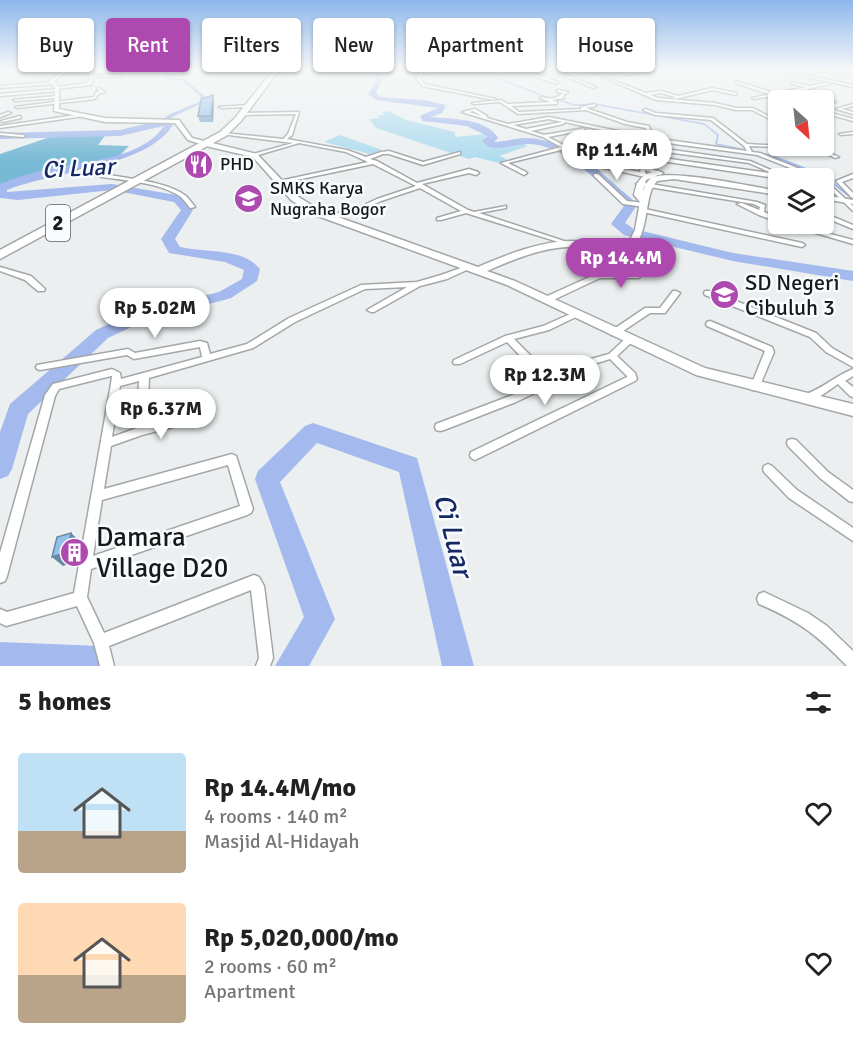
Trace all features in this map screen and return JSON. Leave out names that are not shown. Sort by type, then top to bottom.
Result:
[{"type":"highway","name":"2","points":[[0,255],[223,134],[246,110],[252,100]]},
{"type":"highway","name":"2","points":[[203,145],[246,110]]},
{"type":"street","points":[[17,107],[35,100]]},
{"type":"street","points":[[56,100],[57,110],[105,120],[179,122],[187,141],[255,155],[298,142]]},
{"type":"street","points":[[474,103],[496,100]]},
{"type":"street","points":[[497,100],[521,113]]},
{"type":"street","points":[[509,105],[556,103],[549,100]]},
{"type":"street","points":[[686,100],[735,109],[753,109],[768,117]]},
{"type":"street","points":[[584,110],[582,108],[595,105]]},
{"type":"street","points":[[853,105],[838,110],[853,113]]},
{"type":"street","points":[[221,107],[298,113],[290,135],[284,140]]},
{"type":"street","points":[[527,121],[515,116],[521,113],[584,110],[648,127],[651,138],[639,184],[639,198],[645,206]]},
{"type":"street","points":[[645,110],[655,114],[701,116],[716,121],[748,149],[795,168]]},
{"type":"street","points":[[456,115],[464,112],[486,117],[544,136],[602,166],[645,162],[745,161],[768,170]]},
{"type":"street","points":[[1,119],[9,113]]},
{"type":"street","points":[[0,127],[82,115]]},
{"type":"street","points":[[836,116],[853,120]]},
{"type":"street","points":[[1,119],[20,117]]},
{"type":"street","points":[[508,124],[547,118],[588,128],[651,138],[748,149],[768,147]]},
{"type":"street","points":[[1,119],[15,124]]},
{"type":"street","points":[[526,130],[566,123]]},
{"type":"street","points":[[544,136],[588,128]]},
{"type":"street","points":[[524,173],[503,164],[581,140],[616,133]]},
{"type":"street","points":[[0,134],[23,136]]},
{"type":"street","points":[[223,134],[284,140],[336,149],[375,162],[470,212],[570,244],[620,248],[631,246],[638,235],[649,186],[655,179],[674,177],[768,190]]},
{"type":"street","points":[[618,144],[622,134]]},
{"type":"street","points":[[841,134],[853,134]]},
{"type":"street","points":[[602,136],[625,148],[660,173],[768,189]]},
{"type":"street","points":[[581,140],[612,157],[768,175]]},
{"type":"street","points":[[366,159],[381,151],[390,151],[423,164],[458,153]]},
{"type":"street","points":[[255,155],[279,183],[309,208],[333,219],[473,269],[546,300],[701,372],[755,388],[853,410]]},
{"type":"street","points":[[279,183],[375,162]]},
{"type":"street","points":[[80,171],[175,191],[187,198],[192,207]]},
{"type":"street","points":[[333,219],[345,211],[354,212],[420,185],[469,171],[476,173]]},
{"type":"street","points":[[596,175],[610,190],[631,204],[802,244]]},
{"type":"street","points":[[853,176],[839,181],[853,196]]},
{"type":"street","points":[[639,184],[731,200],[768,216]]},
{"type":"street","points":[[834,190],[853,209]]},
{"type":"street","points":[[439,219],[504,207]]},
{"type":"street","points":[[834,222],[853,227]]},
{"type":"street","points":[[824,234],[853,242]]},
{"type":"street","points":[[116,384],[250,346],[292,320],[364,287],[417,284],[570,244]]},
{"type":"street","points":[[546,300],[599,276],[636,276],[620,248]]},
{"type":"street","points":[[0,269],[28,278],[41,290]]},
{"type":"street","points":[[371,310],[403,295],[417,284]]},
{"type":"street","points":[[708,292],[813,335],[829,350],[853,364]]},
{"type":"street","points":[[614,333],[648,310],[662,311],[676,293]]},
{"type":"street","points":[[457,362],[508,338],[546,328],[575,314]]},
{"type":"street","points":[[710,324],[769,349],[771,352],[755,388]]},
{"type":"street","points":[[508,338],[550,381]]},
{"type":"street","points":[[440,428],[612,356],[629,340]]},
{"type":"street","points":[[40,367],[128,352],[134,356],[200,344],[204,345],[207,359]]},
{"type":"street","points":[[475,454],[632,379],[632,375],[612,356]]},
{"type":"street","points":[[0,576],[52,389],[107,372],[117,375],[88,564],[80,598],[100,642],[107,666]]},
{"type":"street","points":[[802,398],[813,396],[826,386],[853,372]]},
{"type":"street","points":[[142,431],[144,377]]},
{"type":"street","points":[[839,380],[853,393]]},
{"type":"street","points":[[106,443],[173,423]]},
{"type":"street","points":[[792,443],[824,475],[853,497]]},
{"type":"street","points":[[88,564],[247,509],[232,459],[98,496]]},
{"type":"street","points":[[768,469],[793,494],[853,535]]},
{"type":"street","points":[[100,642],[254,582],[257,586],[266,658],[263,666]]},
{"type":"street","points":[[0,616],[6,619],[80,598]]},
{"type":"street","points":[[764,599],[811,620],[853,664]]},
{"type":"shaded area","points":[[388,111],[406,120],[455,132],[455,137],[487,134],[484,139],[491,147],[521,143],[528,146],[499,156],[507,159],[499,163],[475,157],[469,159],[376,128],[369,119],[380,118],[378,116],[385,114],[382,112]]},
{"type":"shaded area","points":[[107,133],[98,145],[129,146],[117,158],[72,167],[0,188],[0,154],[53,136]]},
{"type":"shaded area","points":[[340,135],[382,150],[370,154],[324,142]]},
{"type":"building","points":[[201,100],[213,100],[211,116],[198,116]]},
{"type":"building","points":[[71,533],[67,552],[52,557],[57,537]]},
{"type":"waterway","points":[[161,123],[172,115],[207,100]]},
{"type":"waterway","points":[[382,100],[434,104],[443,107],[439,111],[424,116],[426,119],[469,124],[491,134],[493,138],[487,141],[492,145],[529,141],[559,148],[585,164],[631,205],[618,224],[629,232],[733,257],[853,276]]},
{"type":"waterway","points":[[559,100],[574,105],[594,104],[704,124],[718,135],[716,144],[768,155]]},
{"type":"waterway","name":"Ci Luar","points":[[0,136],[120,133],[161,123],[169,125],[162,136],[135,151],[99,162],[53,171],[0,188],[3,195],[18,196],[112,187],[178,199],[187,210],[168,239],[174,250],[235,260],[252,269],[249,281],[225,295],[134,319],[102,334],[18,410],[0,469]]},
{"type":"waterway","points":[[773,156],[824,176],[853,199]]},
{"type":"waterway","name":"Ci Luar","points":[[291,666],[320,619],[267,479],[313,432],[409,465],[458,666]]},
{"type":"waterway","name":"Ci Luar","points":[[0,658],[99,662],[99,666]]},
{"type":"place","name":"PHD","points":[[199,164]]},
{"type":"place","name":"SMKS Karya Nugraha Bogor","points":[[249,198]]},
{"type":"place","name":"SD Negeri Cibuluh 3","points":[[724,295]]},
{"type":"place","name":"Damara Village D20","points":[[75,553]]}]
